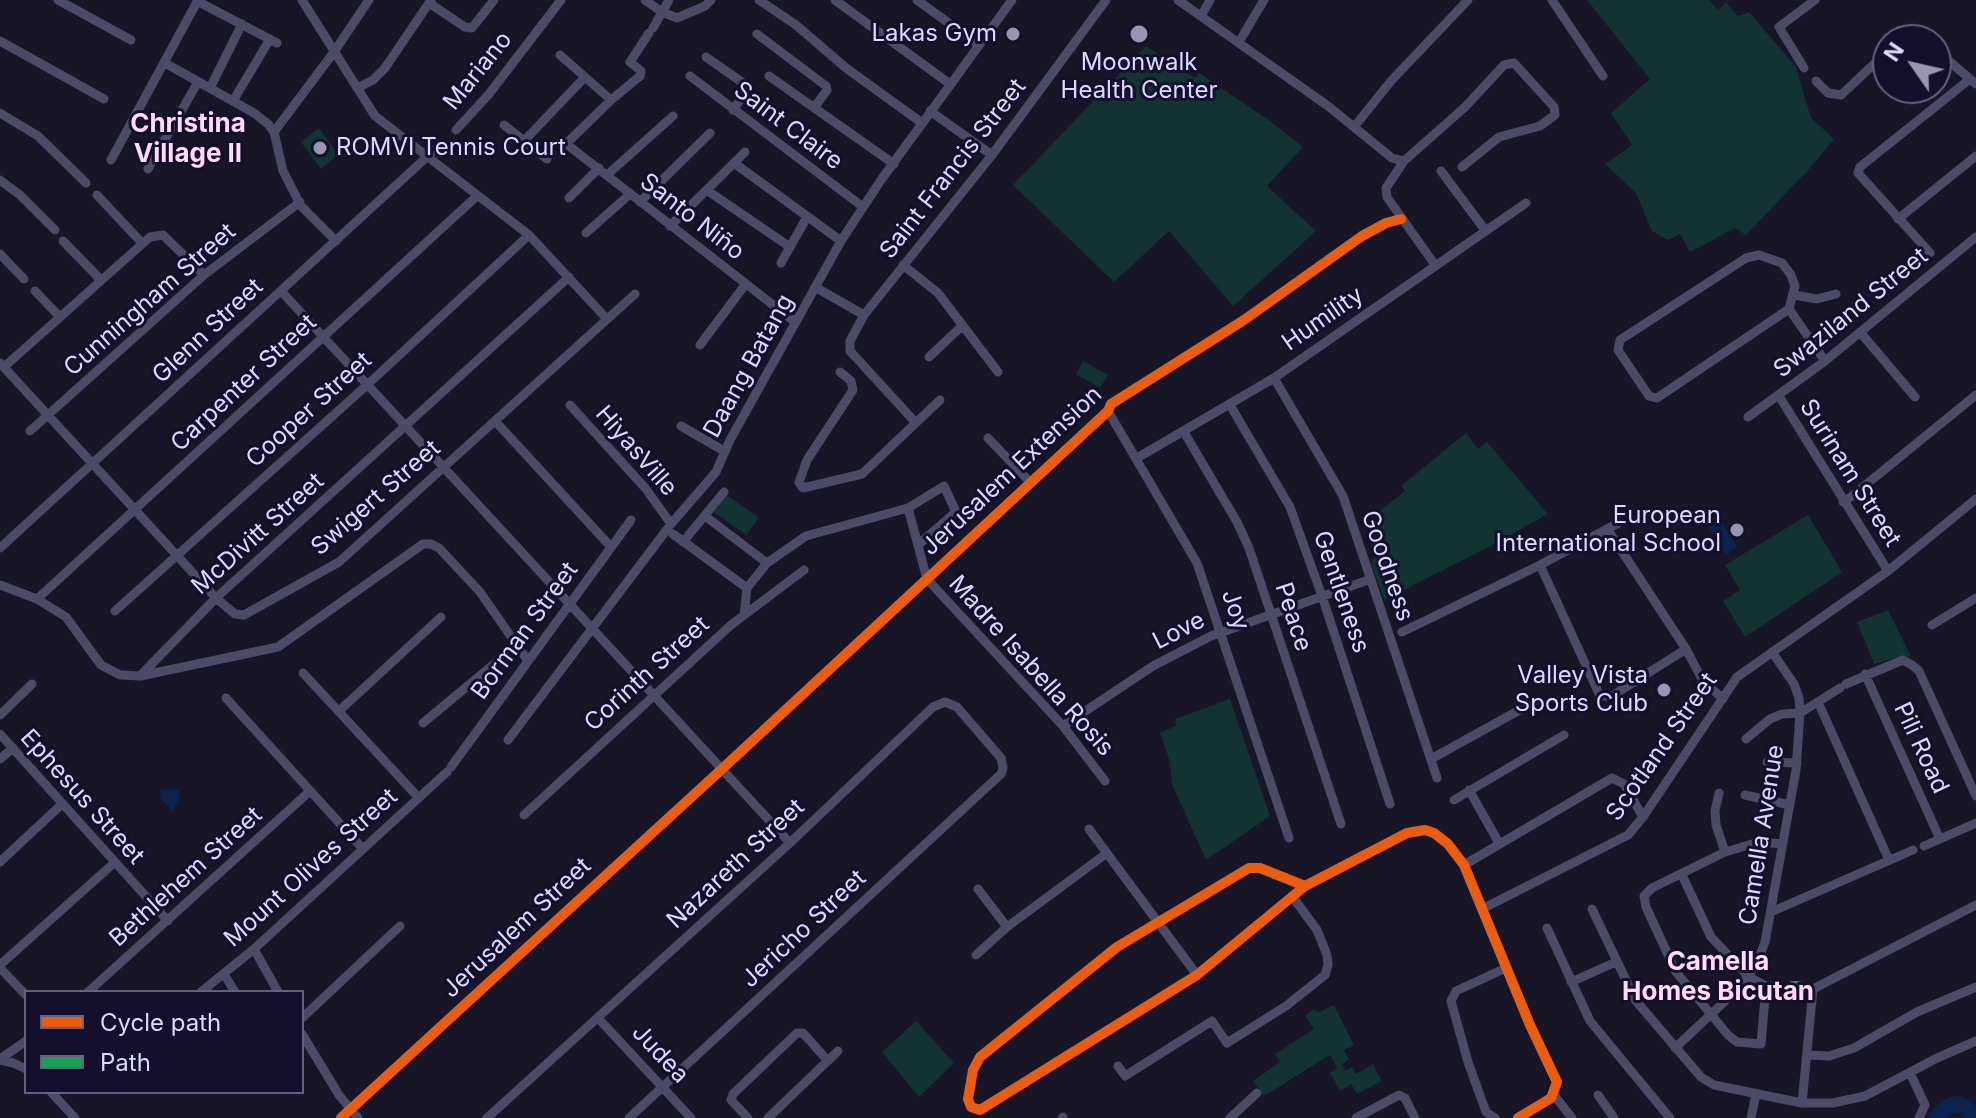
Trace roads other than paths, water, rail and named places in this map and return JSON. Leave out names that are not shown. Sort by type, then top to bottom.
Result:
[{"type":"street","points":[[58,0],[131,40]]},
{"type":"street","points":[[111,160],[198,0],[273,41],[233,101]]},
{"type":"street","points":[[302,0],[375,116],[529,235],[606,318]]},
{"type":"street","points":[[274,132],[369,0]]},
{"type":"street","points":[[357,88],[373,80],[385,68],[430,2],[465,27],[472,28],[494,0]]},
{"type":"street","name":"Mariano","points":[[456,130],[489,94],[561,0]]},
{"type":"street","points":[[645,0],[677,18],[705,6],[711,0]]},
{"type":"street","points":[[560,55],[611,100],[641,74],[630,62],[669,0]]},
{"type":"street","points":[[759,0],[922,123]]},
{"type":"street","points":[[835,0],[950,84]]},
{"type":"street","points":[[917,0],[979,45]]},
{"type":"street","name":"Daang Batang","points":[[508,740],[716,472],[724,451],[841,241],[930,111],[1012,0]]},
{"type":"street","name":"Saint Francis Street","points":[[916,423],[849,348],[864,315],[992,155],[1106,0]]},
{"type":"street","points":[[1178,0],[1239,42],[1392,158],[1404,161]]},
{"type":"street","points":[[1201,16],[1210,0]]},
{"type":"street","points":[[1239,42],[1264,0]]},
{"type":"street","points":[[1354,127],[1391,81],[1468,0]]},
{"type":"street","points":[[1552,0],[1603,76]]},
{"type":"street","points":[[1804,68],[1779,27],[1815,0]]},
{"type":"street","points":[[210,88],[242,24]]},
{"type":"street","points":[[757,34],[826,86],[827,90],[814,108]]},
{"type":"street","points":[[0,41],[104,99]]},
{"type":"street","points":[[706,57],[746,85],[746,92],[733,110]]},
{"type":"street","points":[[1435,265],[1401,219],[1385,191],[1404,161],[1465,107],[1504,65],[1510,62],[1517,65],[1554,107],[1555,115],[1540,126],[1499,137],[1462,167]]},
{"type":"street","points":[[165,63],[254,113],[274,132],[283,171],[300,202],[336,241]]},
{"type":"street","points":[[1930,253],[1862,180],[1858,170],[1973,82],[1952,64]]},
{"type":"street","points":[[1816,81],[1828,93],[1841,95],[1872,66]]},
{"type":"street","name":"Saint Claire","points":[[690,76],[863,207]]},
{"type":"street","points":[[769,76],[894,164]]},
{"type":"street","points":[[524,141],[585,77]]},
{"type":"street","points":[[148,169],[198,82]]},
{"type":"street","name":"Santo Niño","points":[[611,100],[568,142],[569,146],[795,322]]},
{"type":"street","points":[[930,111],[992,155]]},
{"type":"street","points":[[0,113],[38,136],[86,183]]},
{"type":"street","points":[[569,198],[673,116]]},
{"type":"street","points":[[504,125],[547,159]]},
{"type":"street","points":[[640,202],[710,133]]},
{"type":"street","name":"Glenn Street","points":[[0,548],[441,144]]},
{"type":"street","points":[[670,226],[745,152]]},
{"type":"street","points":[[1898,219],[1976,156]]},
{"type":"street","points":[[734,163],[841,241]]},
{"type":"street","points":[[1441,171],[1485,230]]},
{"type":"street","points":[[0,180],[55,230]]},
{"type":"street","points":[[708,191],[790,247]]},
{"type":"street","points":[[586,233],[630,194]]},
{"type":"street","points":[[97,195],[142,243]]},
{"type":"street","name":"Carpenter Street","points":[[37,599],[477,196]]},
{"type":"street","name":"Cunningham Street","points":[[30,431],[204,275],[300,202]]},
{"type":"street","name":"Humility","points":[[1137,458],[1274,378],[1526,203]]},
{"type":"street","points":[[781,263],[807,217]]},
{"type":"street","name":"Jerusalem Extension","points":[[722,769],[1108,411],[1114,402],[1244,320],[1362,236],[1401,219]]},
{"type":"street","points":[[2,365],[142,243],[157,234],[163,235],[204,275]]},
{"type":"street","name":"Cooper Street","points":[[115,611],[529,235]]},
{"type":"street","name":"Swaziland Street","points":[[1748,417],[1825,361],[1976,237]]},
{"type":"street","points":[[63,241],[101,280]]},
{"type":"street","points":[[0,254],[24,279]]},
{"type":"street","points":[[1759,255],[1782,263],[1795,286],[1789,309],[1657,398],[1647,395],[1618,350],[1618,343],[1623,337],[1746,258],[1759,255]]},
{"type":"street","points":[[903,265],[935,290],[998,372]]},
{"type":"street","name":"McDivitt Street","points":[[140,676],[216,598],[569,277]]},
{"type":"street","points":[[700,345],[745,285]]},
{"type":"street","points":[[815,287],[864,315]]},
{"type":"street","points":[[35,291],[60,317]]},
{"type":"street","points":[[281,291],[790,843]]},
{"type":"street","name":"Swigert Street","points":[[2,365],[216,598],[235,614],[244,615],[331,567],[635,294]]},
{"type":"street","points":[[1794,295],[1817,299],[1836,294]]},
{"type":"street","points":[[1789,309],[1825,361]]},
{"type":"street","points":[[929,357],[962,326]]},
{"type":"street","points":[[1860,332],[1915,397]]},
{"type":"street","points":[[840,372],[851,381],[853,390],[810,455],[800,480],[801,487],[862,474],[940,400]]},
{"type":"street","name":"Goodness","points":[[1274,378],[1343,496],[1437,778]]},
{"type":"street","points":[[1843,502],[1976,395]]},
{"type":"street","name":"Surinam Street","points":[[1779,396],[1888,571]]},
{"type":"street","name":"HiyasVille","points":[[570,405],[646,489],[683,542],[747,588]]},
{"type":"street","name":"Gentleness","points":[[1230,405],[1290,507],[1390,804]]},
{"type":"street","name":"Joy","points":[[1108,411],[1197,563],[1289,838]]},
{"type":"street","points":[[495,421],[611,547]]},
{"type":"street","points":[[681,426],[724,451]]},
{"type":"street","name":"Peace","points":[[1184,432],[1243,534],[1341,824]]},
{"type":"street","points":[[988,438],[1030,482]]},
{"type":"street","points":[[744,615],[747,588],[767,563],[811,534],[908,508],[944,486],[957,510],[954,516],[918,545]]},
{"type":"street","points":[[683,542],[724,492]]},
{"type":"street","name":"Scotland Street","points":[[1482,909],[1622,839],[1643,817],[1737,677],[1888,571],[1976,499]]},
{"type":"street","points":[[908,508],[927,579]]},
{"type":"street","points":[[705,516],[767,563]]},
{"type":"street","name":"Borman Street","points":[[449,769],[631,520]]},
{"type":"street","points":[[1402,632],[1622,521]]},
{"type":"street","points":[[1608,530],[1686,649],[1703,681],[1723,699]]},
{"type":"street","points":[[0,585],[37,599],[73,624],[101,665],[120,675],[140,676],[278,647],[423,544],[431,544],[439,548],[480,592],[528,661]]},
{"type":"street","points":[[1540,565],[1600,696],[1612,696],[1686,649]]},
{"type":"street","name":"Corinth Street","points":[[524,815],[744,615],[804,570]]},
{"type":"street","name":"Madre Isabella Rosis","points":[[927,579],[1063,726],[1105,781]]},
{"type":"street","name":"Love","points":[[1063,726],[1153,666],[1221,631],[1371,579]]},
{"type":"street","points":[[1932,625],[1975,601]]},
{"type":"street","points":[[339,711],[441,617]]},
{"type":"street","points":[[423,723],[517,645]]},
{"type":"street","name":"Camella Avenue","points":[[1675,1048],[1712,1016],[1749,977],[1765,942],[1797,763],[1800,713],[1794,684],[1772,652]]},
{"type":"street","points":[[1746,739],[1777,716],[1800,713],[1865,674],[1903,660],[1919,671],[1976,796]]},
{"type":"street","points":[[303,673],[418,797]]},
{"type":"street","name":"Pili Road","points":[[1865,674],[1940,839]]},
{"type":"street","points":[[0,715],[32,684]]},
{"type":"street","points":[[226,698],[363,849]]},
{"type":"street","points":[[1431,759],[1534,702]]},
{"type":"street","points":[[1818,702],[1889,860]]},
{"type":"street","name":"Nazareth Street","points":[[487,1118],[939,703],[957,707],[1001,758],[1003,768]]},
{"type":"street","name":"Ephesus Street","points":[[0,734],[168,921]]},
{"type":"street","points":[[1454,800],[1564,735]]},
{"type":"street","points":[[0,759],[13,748]]},
{"type":"street","points":[[1767,762],[1797,763]]},
{"type":"street","name":"Pili Road","points":[[1964,769],[1976,762]]},
{"type":"street","name":"Jericho Street","points":[[629,1118],[996,779],[1003,768]]},
{"type":"street","name":"Mount Olives Street","points":[[204,990],[254,949],[449,769]]},
{"type":"street","name":"Jerusalem Street","points":[[341,1118],[722,769]]},
{"type":"street","points":[[1464,865],[1612,778],[1624,784],[1643,817]]},
{"type":"street","points":[[1469,790],[1499,843]]},
{"type":"street","name":"Bethlehem Street","points":[[90,990],[310,791]]},
{"type":"street","points":[[1719,793],[1716,825],[1725,852]]},
{"type":"street","points":[[1745,795],[1790,805]]},
{"type":"street","points":[[0,862],[62,804]]},
{"type":"street","points":[[1924,846],[1976,823]]},
{"type":"street","points":[[1089,829],[1197,975]]},
{"type":"street","points":[[1305,886],[1260,868],[1249,868],[1117,947],[980,1057],[973,1070],[968,1099],[971,1107],[980,1110],[1197,975],[1305,886],[1407,833],[1431,831],[1441,837],[1464,865],[1557,1082],[1554,1095],[1518,1118]]},
{"type":"street","points":[[1682,875],[1711,937],[1749,977],[1766,986],[1761,1044],[1737,1042],[1676,972],[1644,896],[1652,888],[1725,852],[1759,842],[1783,844]]},
{"type":"street","points":[[1771,912],[1913,850]]},
{"type":"street","points":[[976,955],[1007,927],[1107,853]]},
{"type":"street","points":[[24,993],[0,966],[114,863]]},
{"type":"street","points":[[978,889],[1007,927]]},
{"type":"street","points":[[1118,1066],[1125,1076],[1212,1021],[1227,1043],[1286,1006],[1325,975],[1327,955],[1317,930],[1292,896]]},
{"type":"street","points":[[1802,1103],[1813,989],[1976,905]]},
{"type":"street","points":[[1592,909],[1636,1001],[1707,1082],[1802,1103],[1850,1100],[1865,1096],[1976,1041]]},
{"type":"street","points":[[304,1016],[400,926]]},
{"type":"street","points":[[1547,928],[1590,1021],[1670,1118]]},
{"type":"street","points":[[254,949],[277,990]]},
{"type":"street","points":[[1571,982],[1616,962]]},
{"type":"street","points":[[1494,1118],[1486,1112],[1451,1001],[1456,991],[1506,968]]},
{"type":"street","points":[[224,974],[234,990]]},
{"type":"street","points":[[1807,1055],[1829,1056],[1854,1048],[1917,1012],[1976,987]]},
{"type":"street","name":"Judea","points":[[598,1018],[691,1118]]},
{"type":"street","points":[[748,1118],[731,1100],[733,1094],[797,1033],[803,1033],[828,1061]]},
{"type":"street","points":[[304,1037],[358,1118]]},
{"type":"street","points":[[0,1060],[24,1042]]},
{"type":"street","points":[[768,1118],[838,1051]]},
{"type":"street","points":[[0,1060],[24,1068]]},
{"type":"street","points":[[1910,1073],[1925,1105],[1919,1118]]},
{"type":"street","points":[[1230,1118],[1257,1093]]},
{"type":"street","points":[[53,1094],[75,1118]]},
{"type":"street","points":[[1751,1118],[1756,1094]]},
{"type":"street","points":[[1360,1117],[1399,1095],[1405,1098],[1415,1118]]},
{"type":"street","points":[[1554,1095],[1572,1118]]},
{"type":"street","points":[[1598,1095],[1612,1117]]},
{"type":"water","points":[[1721,520],[1737,547],[1725,555],[1709,527]]},
{"type":"water","points":[[180,789],[179,800],[172,811],[160,798],[161,790]]},
{"type":"waterway","points":[[1936,1118],[1946,1108],[1956,1104],[1964,1106],[1976,1117]]},
{"type":"place","name":"Lakas Gym","points":[[1013,34]]},
{"type":"place","name":"Moonwalk Health Center","points":[[1139,34]]},
{"type":"place","name":"ROMVI Tennis Court","points":[[320,148]]},
{"type":"place","name":"European International School","points":[[1737,530]]},
{"type":"place","name":"Valley Vista Sports Club","points":[[1664,690]]},
{"type":"district","name":"Christina Village II","points":[[188,139]]},
{"type":"district","name":"Camella Homes Bicutan","points":[[1718,977]]}]
